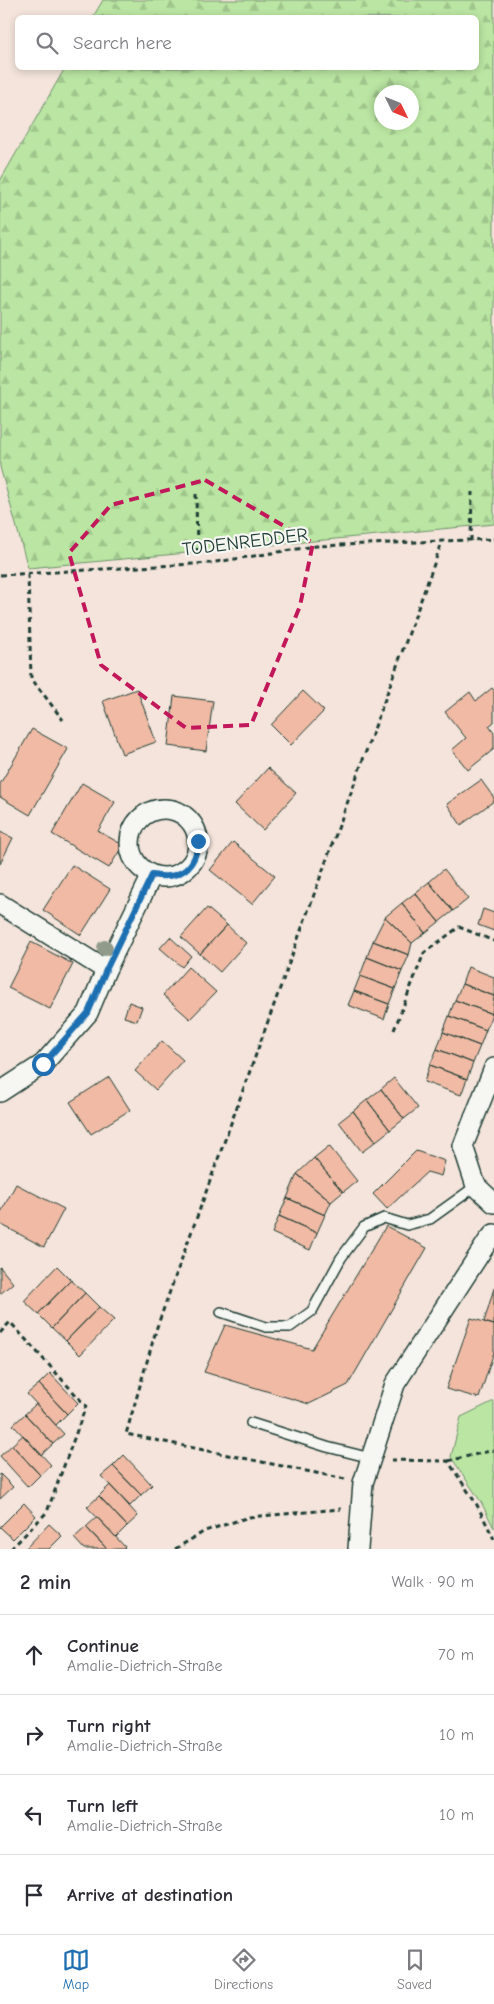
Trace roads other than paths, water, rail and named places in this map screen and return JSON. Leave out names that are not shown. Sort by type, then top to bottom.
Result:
[{"type":"street","points":[[0,1092],[43,1064],[88,1013],[106,970],[152,875]]},
{"type":"street","points":[[0,904],[106,970]]},
{"type":"street","points":[[494,1068],[463,1146],[476,1186],[494,1203]]},
{"type":"street","points":[[358,1549],[363,1483],[395,1384],[494,1234]]},
{"type":"lane","points":[[221,1312],[266,1326],[290,1327],[312,1311],[341,1258],[364,1227],[384,1218],[407,1225],[430,1220],[476,1186]]},
{"type":"lane","points":[[251,1423],[327,1447],[371,1458]]}]
